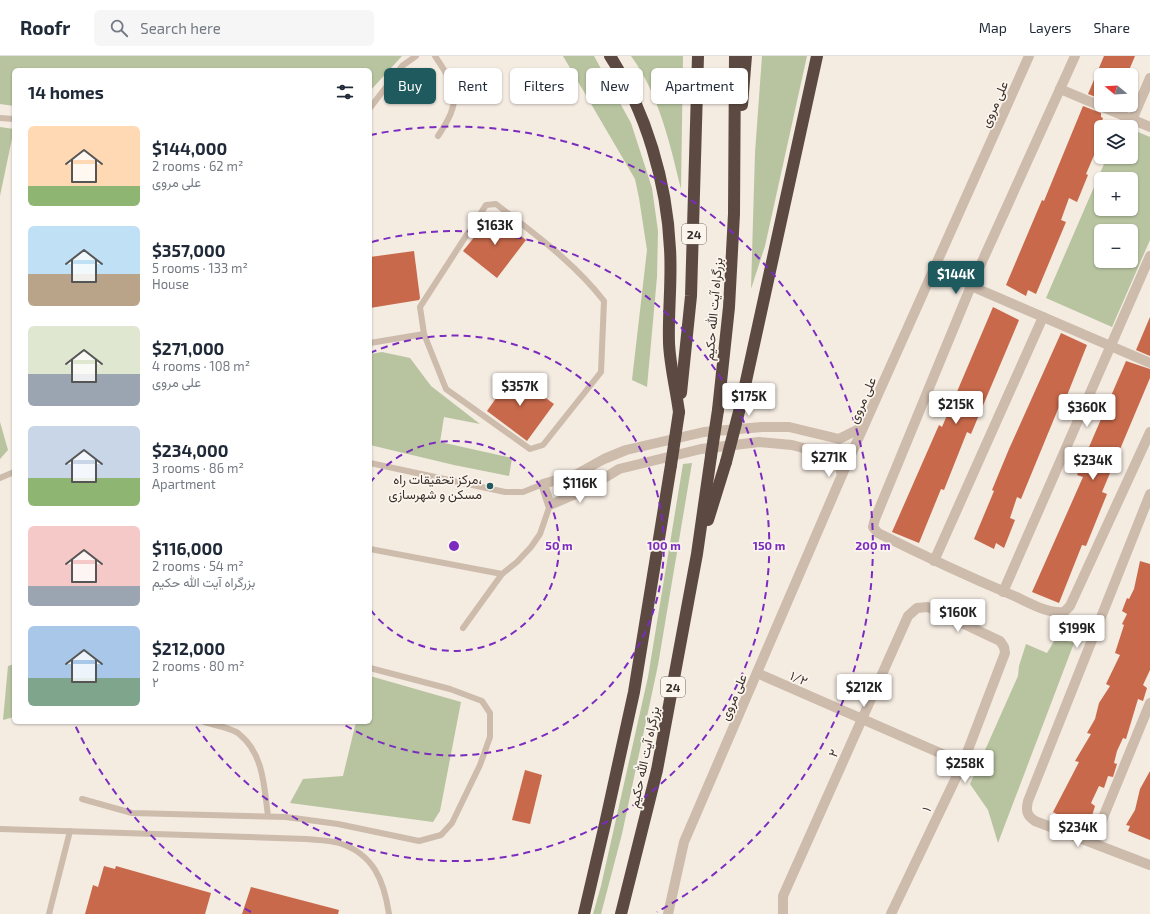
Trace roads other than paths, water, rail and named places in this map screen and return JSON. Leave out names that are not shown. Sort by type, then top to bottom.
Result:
[{"type":"highway","points":[[610,56],[623,75],[645,125],[653,151],[667,216],[671,275],[669,343],[679,412]]},
{"type":"highway","name":"بزرگراه آیت الله حکیم","points":[[584,914],[606,824],[634,692],[679,412],[691,296],[698,56]]},
{"type":"highway","name":"بزرگراه آیت الله حکیم","points":[[621,914],[657,770],[698,554],[718,410],[729,307],[734,214],[735,56]]},
{"type":"highway","points":[[734,214],[746,56]]},
{"type":"highway","points":[[698,554],[726,462],[741,404],[817,56]]},
{"type":"street","name":"علی مروی","points":[[668,914],[684,842],[863,427],[1029,56]]},
{"type":"street","points":[[1075,56],[971,286],[873,527],[878,533],[934,561],[1003,592],[1049,611],[1058,613],[1064,612],[1067,609],[1150,432]]},
{"type":"street","points":[[1060,89],[1132,120],[1150,78]]},
{"type":"street","points":[[1138,122],[1150,127]]},
{"type":"street","points":[[1003,592],[1150,256]]},
{"type":"street","points":[[971,286],[1150,363]]},
{"type":"street","points":[[934,561],[1043,317]]},
{"type":"street","points":[[842,475],[839,464],[818,452],[792,445],[759,442],[701,449],[620,469],[584,490],[550,505],[543,484],[577,474],[604,458],[626,450],[704,432],[762,427],[789,428],[839,439],[863,427]]},
{"type":"street","points":[[577,474],[584,490]]},
{"type":"street","points":[[1150,494],[1028,801],[1026,810],[1029,817],[1035,821],[1150,865]]},
{"type":"street","name":"۲","points":[[783,913],[783,896],[863,720],[908,616],[917,608],[928,607],[1000,641],[1004,647]]},
{"type":"street","name":"۱","points":[[891,914],[963,763],[1005,654],[1004,647]]},
{"type":"street","name":"۱/۲","points":[[757,673],[963,763]]},
{"type":"street","points":[[1093,842],[1150,703]]},
{"type":"lane","points":[[372,105],[402,66],[416,56]]},
{"type":"lane","points":[[435,56],[450,78],[456,95],[454,109],[438,136]]},
{"type":"lane","points":[[0,118],[12,119]]},
{"type":"lane","points":[[496,204],[569,262],[589,282],[604,301],[601,372],[543,445],[530,450],[446,389],[424,334],[420,307],[486,206],[496,204]]},
{"type":"lane","points":[[372,343],[424,334]]},
{"type":"lane","points":[[372,462],[505,492],[522,492],[543,484]]},
{"type":"lane","points":[[0,478],[12,473]]},
{"type":"lane","points":[[463,628],[502,574],[517,562],[540,534],[550,505]]},
{"type":"lane","points":[[372,549],[502,574]]},
{"type":"lane","points":[[82,799],[132,813],[286,817],[338,824],[419,841],[441,836],[452,822],[480,765],[490,737],[490,713],[482,701],[450,689],[372,669]]},
{"type":"lane","points":[[210,724],[239,733],[255,751],[262,772],[268,816]]},
{"type":"lane","points":[[0,829],[306,839],[339,843],[366,857],[383,883],[390,914]]},
{"type":"lane","points":[[49,914],[70,831]]},
{"type":"place","name":"مرکز تحقیقات راه، مسکن و شهرسازی","points":[[490,486]]}]
